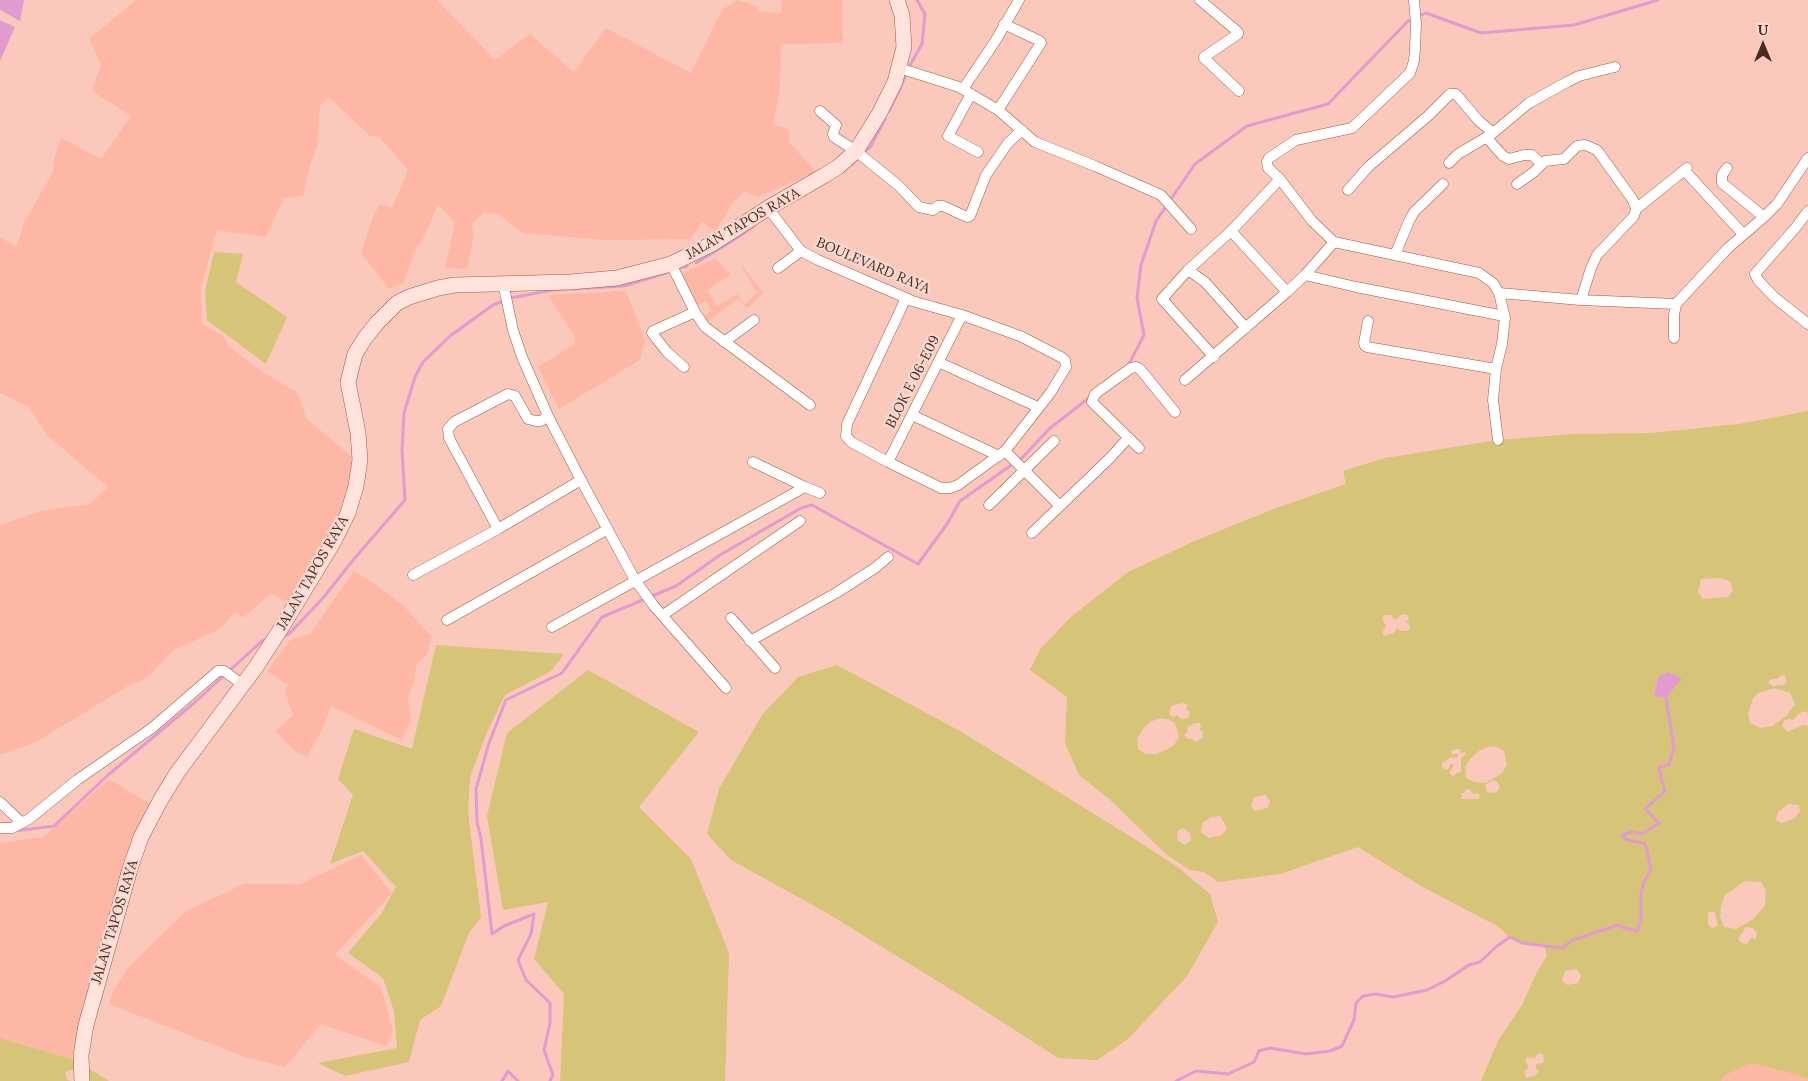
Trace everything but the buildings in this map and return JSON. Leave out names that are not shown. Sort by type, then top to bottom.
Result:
[{"type":"main road","name":"JALAN TAPOS RAYA","points":[[82,1081],[81,1055],[86,1025],[130,869],[141,837],[177,773],[237,681],[276,636],[334,541],[348,513],[356,486],[360,460],[358,433],[348,382],[355,354],[377,323],[397,304],[409,297],[438,288],[455,285],[504,289],[617,278],[674,270],[712,244],[771,212],[838,167],[861,154],[902,69],[904,30],[897,0]]},
{"type":"street","points":[[978,152],[948,136],[967,92],[1019,0]]},
{"type":"street","points":[[1200,0],[1238,32],[1238,34],[1204,58],[1239,91]]},
{"type":"street","points":[[1414,4],[1416,24],[1414,61],[1410,73],[1352,128],[1296,140],[1269,158],[1267,162],[1268,168],[1280,179],[1312,221],[1334,242],[1479,273],[1493,283],[1500,293],[1504,316],[1502,344],[1496,369],[1493,400],[1498,440]]},
{"type":"street","points":[[998,110],[1041,43],[1004,24]]},
{"type":"street","points":[[1449,163],[1458,154],[1490,136],[1529,103],[1579,76],[1615,67]]},
{"type":"street","points":[[902,69],[967,92],[998,110],[1035,142],[1161,195],[1191,230]]},
{"type":"street","points":[[1348,190],[1368,167],[1428,116],[1450,94],[1456,94],[1478,120],[1503,156],[1509,159],[1532,155],[1542,164]]},
{"type":"street","points":[[820,111],[836,125],[833,136],[861,154],[899,186],[919,207],[933,210],[938,206],[943,206],[967,217],[970,216],[986,175],[1008,143],[1022,130]]},
{"type":"street","points":[[1517,184],[1542,164],[1549,160],[1564,159],[1577,146],[1585,145],[1596,150],[1633,200],[1636,209]]},
{"type":"street","points":[[1674,338],[1676,304],[1714,262],[1764,217],[1787,191],[1808,158]]},
{"type":"street","points":[[1727,168],[1722,175],[1722,182],[1764,217]]},
{"type":"street","points":[[1581,300],[1590,268],[1596,255],[1631,221],[1636,209],[1685,169],[1743,234]]},
{"type":"street","points":[[1214,356],[1162,299],[1188,270],[1231,231],[1280,179]]},
{"type":"street","points":[[1395,255],[1414,212],[1443,184]]},
{"type":"street","points":[[1808,211],[1756,274],[1758,280],[1774,297],[1808,323]]},
{"type":"street","points":[[771,212],[801,250]]},
{"type":"street","points":[[1231,231],[1287,292]]},
{"type":"street","points":[[1185,380],[1287,292],[1334,242]]},
{"type":"street","name":"BOULEVARD RAYA","points":[[778,268],[801,250],[818,260],[906,298],[962,314],[1020,336],[1064,358],[1066,363],[1065,369],[1051,392],[1038,407]]},
{"type":"street","points":[[674,270],[695,312],[705,327],[810,405]]},
{"type":"street","points":[[1188,270],[1205,282],[1246,328]]},
{"type":"street","points":[[1305,275],[1504,316]]},
{"type":"street","points":[[504,289],[513,330],[522,356],[548,416],[580,480],[638,584],[654,606],[726,688]]},
{"type":"street","points":[[1500,293],[1581,300],[1676,304]]},
{"type":"street","points":[[906,298],[847,424],[846,432],[848,440],[851,442],[888,462],[946,489],[958,485],[1004,454],[1038,407],[938,362]]},
{"type":"street","points":[[684,367],[667,352],[653,336],[652,332],[695,312]]},
{"type":"street","name":"BLOK E 06-E09","points":[[888,462],[962,314]]},
{"type":"street","points":[[724,342],[754,320]]},
{"type":"street","points":[[1368,321],[1364,343],[1366,347],[1496,369]]},
{"type":"street","points":[[1139,448],[1092,402],[1092,399],[1102,388],[1131,368],[1136,367],[1140,369],[1175,412]]},
{"type":"street","points":[[498,529],[449,438],[448,429],[454,422],[508,394],[515,396],[528,419],[541,421],[548,416]]},
{"type":"street","points":[[912,414],[1004,454],[1060,506]]},
{"type":"street","points":[[1032,533],[1111,457],[1128,438]]},
{"type":"street","points":[[989,505],[1020,468],[1054,441]]},
{"type":"street","points":[[753,462],[820,493]]},
{"type":"street","points":[[413,575],[498,529],[580,480]]},
{"type":"street","points":[[552,627],[638,584],[805,487]]},
{"type":"street","points":[[663,615],[800,521]]},
{"type":"street","points":[[447,620],[608,529]]},
{"type":"street","points":[[750,641],[836,593],[875,568],[888,557]]},
{"type":"street","points":[[730,618],[775,668]]},
{"type":"street","points":[[0,828],[12,828],[22,823],[77,780],[152,728],[218,671],[224,671],[237,681]]},
{"type":"street","points":[[0,802],[22,823]]},
{"type":"shaded area","points":[[0,0],[24,0],[20,21],[0,10]]},
{"type":"shaded area","points":[[136,0],[437,0],[495,60],[530,34],[574,72],[606,28],[691,73],[722,10],[737,0],[757,6],[759,12],[781,13],[782,0],[842,0],[843,43],[781,44],[780,90],[773,124],[789,130],[789,142],[816,172],[758,197],[745,191],[735,200],[715,231],[702,222],[691,239],[606,240],[523,233],[498,214],[484,213],[471,225],[474,234],[467,269],[445,268],[455,222],[438,205],[421,243],[417,246],[403,283],[389,289],[361,253],[374,215],[380,204],[392,208],[408,170],[379,137],[370,136],[329,97],[320,106],[317,148],[310,165],[303,196],[284,198],[266,237],[217,230],[201,288],[202,324],[224,336],[228,346],[263,372],[298,393],[306,418],[354,459],[347,497],[335,525],[288,603],[271,593],[243,618],[235,612],[220,629],[174,650],[148,677],[128,686],[36,742],[0,755],[0,525],[41,511],[90,504],[108,487],[47,435],[29,407],[0,393],[0,237],[16,247],[25,221],[53,172],[54,159],[61,138],[101,159],[131,116],[92,91],[101,64],[89,39]]},
{"type":"shaded area","points":[[0,20],[15,27],[0,61]]},
{"type":"shaded area","points":[[214,252],[243,254],[236,282],[287,317],[266,364],[207,320],[205,291]]},
{"type":"shaded area","points":[[715,258],[731,275],[707,290],[717,306],[737,294],[745,305],[757,292],[742,268],[733,274],[743,267],[763,293],[747,309],[738,299],[707,322],[703,316],[712,311],[705,301],[697,306],[679,275]]},
{"type":"shaded area","points":[[626,291],[645,340],[640,360],[559,409],[538,367],[575,344],[574,335],[548,295]]},
{"type":"shaded area","points":[[1808,411],[1808,713],[1803,711],[1793,720],[1788,719],[1784,721],[1782,726],[1788,732],[1803,725],[1808,726],[1808,1078],[1751,1063],[1724,1076],[1721,1081],[1481,1081],[1498,1041],[1522,1005],[1536,974],[1547,956],[1544,945],[1522,943],[1510,937],[1497,926],[1421,886],[1358,847],[1280,874],[1218,882],[1204,872],[1190,870],[1167,855],[1108,798],[1079,775],[1065,743],[1067,697],[1030,670],[1041,648],[1072,616],[1128,572],[1197,540],[1276,508],[1346,484],[1343,471],[1385,458],[1498,440],[1572,434],[1651,433],[1739,424]],"holes":[[[1720,578],[1730,581],[1733,590],[1728,597],[1703,599],[1698,592],[1701,579]],[[1402,614],[1408,615],[1409,619],[1406,622],[1410,628],[1408,631],[1402,631],[1397,628],[1394,633],[1384,636],[1382,633],[1386,626],[1382,618],[1385,615],[1391,615],[1395,620]],[[1782,675],[1785,676],[1787,682],[1783,685],[1772,686],[1768,682]],[[1658,677],[1681,677],[1666,698],[1654,696]],[[1775,688],[1790,693],[1795,704],[1787,715],[1773,726],[1760,728],[1750,723],[1748,714],[1753,698],[1758,693]],[[1182,703],[1187,704],[1185,709],[1190,712],[1189,717],[1182,720],[1177,715],[1173,717],[1170,715],[1171,706]],[[1160,718],[1168,719],[1175,723],[1179,737],[1174,745],[1156,754],[1146,754],[1138,749],[1137,739],[1150,722]],[[1200,723],[1201,727],[1199,729],[1203,732],[1203,738],[1195,742],[1192,739],[1187,739],[1184,734],[1187,733],[1187,727]],[[1489,746],[1497,747],[1504,751],[1507,765],[1502,773],[1485,783],[1474,782],[1466,778],[1465,767],[1470,759],[1479,751]],[[1460,749],[1461,753],[1465,752],[1466,754],[1461,759],[1461,772],[1456,773],[1454,777],[1449,773],[1454,765],[1451,764],[1445,770],[1442,767],[1442,763],[1451,757],[1457,758],[1458,754],[1452,754],[1451,751]],[[1493,780],[1500,787],[1497,792],[1487,792],[1485,785]],[[1469,789],[1473,794],[1478,793],[1480,795],[1479,799],[1462,799],[1462,793]],[[1266,795],[1270,802],[1267,808],[1255,811],[1251,806],[1254,797]],[[1788,804],[1799,805],[1800,811],[1795,818],[1782,823],[1776,820],[1778,812]],[[1220,816],[1227,828],[1222,835],[1209,838],[1201,832],[1203,822],[1212,817]],[[1184,828],[1190,833],[1191,840],[1185,845],[1177,840],[1178,830]],[[1745,881],[1761,882],[1766,891],[1765,906],[1752,920],[1736,929],[1724,927],[1720,917],[1725,895]],[[1712,911],[1715,913],[1718,926],[1712,928],[1708,924],[1708,913]],[[1746,927],[1753,928],[1757,933],[1756,939],[1751,938],[1747,944],[1742,943],[1738,939]],[[1577,969],[1581,976],[1578,983],[1567,985],[1562,980],[1565,971]],[[1542,1053],[1543,1063],[1536,1064],[1539,1072],[1534,1076],[1526,1078],[1524,1072],[1529,1067],[1526,1063],[1526,1057],[1535,1058],[1537,1054]]]},
{"type":"shaded area","points":[[354,571],[403,605],[432,637],[427,654],[416,665],[415,679],[408,697],[411,721],[402,740],[331,706],[320,734],[307,757],[293,750],[276,731],[293,715],[285,692],[288,685],[267,671],[290,640],[310,634]]},
{"type":"shaded area","points":[[436,645],[564,654],[551,671],[505,695],[486,735],[470,777],[468,812],[481,917],[469,933],[441,1006],[420,1020],[409,1062],[345,1076],[318,1063],[397,1048],[394,1011],[383,978],[348,953],[381,914],[396,887],[363,851],[330,864],[353,795],[338,779],[354,729],[412,749]]},
{"type":"shaded area","points":[[837,665],[960,731],[1141,843],[1179,868],[1210,894],[1218,922],[1187,976],[1128,1039],[1097,1060],[1058,1058],[827,913],[731,860],[707,834],[719,789],[762,715],[798,677]]},
{"type":"shaded area","points":[[588,670],[699,732],[639,807],[691,859],[729,953],[725,1081],[560,1081],[564,994],[534,959],[548,902],[503,910],[487,816],[507,733]]},
{"type":"shaded area","points":[[1668,672],[1682,678],[1666,698],[1654,696],[1658,677]]},
{"type":"shaded area","points":[[109,779],[150,804],[133,839],[118,881],[73,1050],[74,1060],[0,1038],[0,843],[43,837]]},
{"type":"shaded area","points":[[361,855],[392,893],[335,955],[381,987],[393,1031],[386,1046],[321,1024],[285,1067],[242,1056],[109,1004],[113,991],[128,968],[186,911],[244,884],[300,884]]},
{"type":"shaded area","points":[[0,1038],[74,1060],[74,1069],[65,1072],[67,1080],[71,1081],[0,1081]]},
{"type":"shaded area","points":[[1751,1063],[1808,1078],[1808,1081],[1721,1081],[1724,1076]]},
{"type":"shaded area","points":[[86,1067],[109,1081],[90,1081]]},
{"type":"waterway","points":[[889,111],[922,44],[925,14],[917,0]]},
{"type":"waterway","points":[[1128,366],[1144,335],[1137,298],[1141,265],[1156,221],[1195,164],[1247,126],[1328,104],[1408,21],[1426,13],[1481,33],[1574,25],[1658,0]]},
{"type":"waterway","points":[[852,164],[871,146],[885,119]]},
{"type":"waterway","points":[[696,263],[754,226]]},
{"type":"waterway","points":[[676,269],[687,266]]},
{"type":"waterway","points":[[282,636],[289,634],[323,598],[405,500],[402,450],[404,413],[415,377],[423,362],[450,336],[493,305],[511,298],[552,290],[624,286],[666,273]]},
{"type":"waterway","points":[[550,1081],[553,1075],[544,1050],[550,1023],[550,1003],[526,980],[518,960],[531,934],[534,914],[504,926],[492,934],[481,839],[477,822],[476,789],[489,743],[506,700],[562,673],[602,617],[676,586],[720,555],[801,508],[812,505],[918,564],[947,524],[960,501],[1023,457],[1049,429],[1090,397]]},
{"type":"waterway","points":[[15,831],[54,826],[108,775],[194,703],[262,641],[266,640]]},
{"type":"waterway","points":[[1176,1081],[1196,1071],[1228,1074],[1254,1062],[1259,1051],[1270,1048],[1306,1054],[1330,1051],[1342,1046],[1354,1020],[1356,1003],[1363,996],[1376,994],[1393,997],[1427,990],[1469,965],[1480,962],[1510,937],[1522,943],[1562,948],[1573,940],[1618,925],[1637,931],[1641,921],[1641,893],[1644,882],[1651,870],[1644,843],[1627,840],[1622,835],[1632,832],[1642,834],[1659,823],[1645,809],[1665,791],[1659,767],[1669,765],[1674,747],[1666,698]]},
{"type":"waterway","points":[[502,1081],[508,1071],[518,1081]]}]
